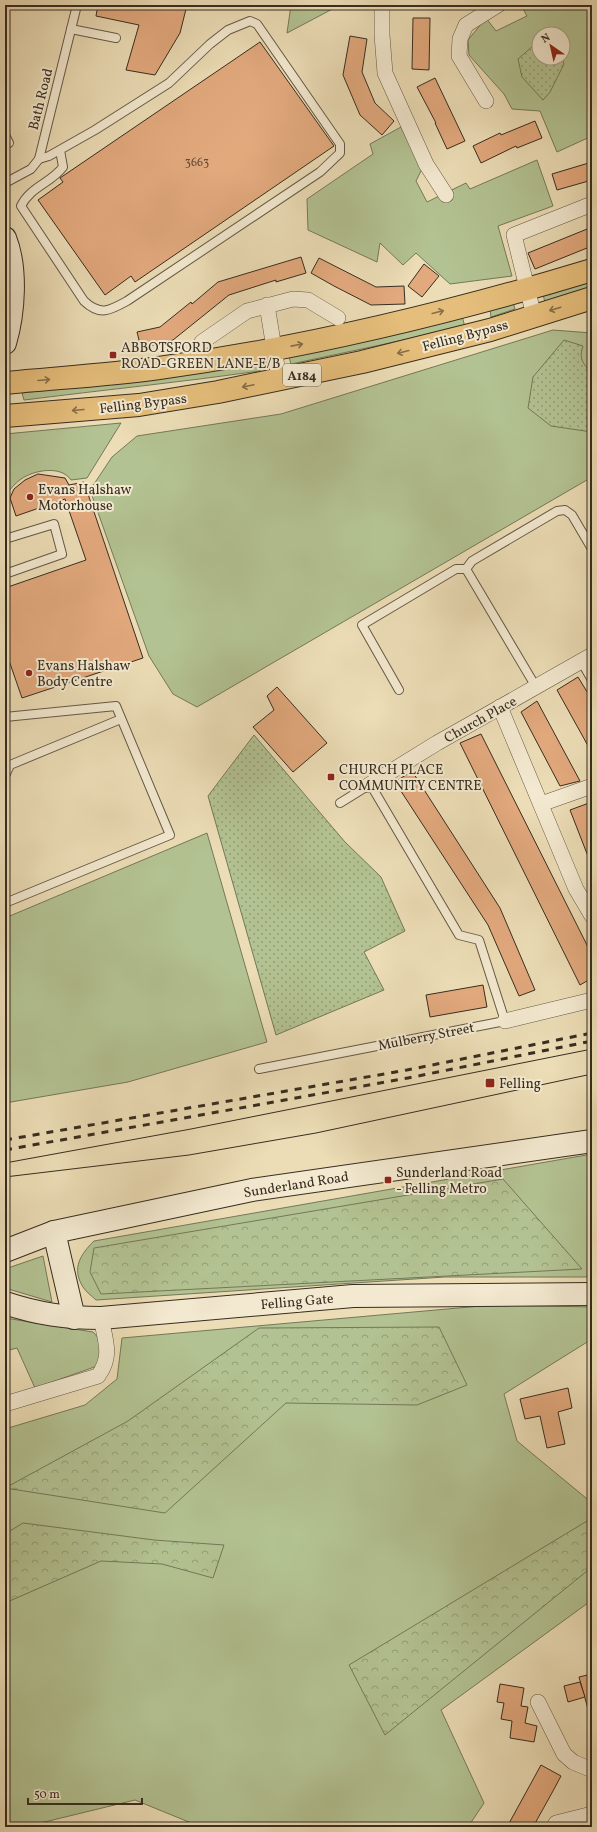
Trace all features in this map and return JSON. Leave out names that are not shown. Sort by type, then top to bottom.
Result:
[{"type":"highway","name":"Felling Bypass","points":[[5,383],[158,369],[274,349],[369,330],[526,290],[592,270]]},
{"type":"highway","name":"Felling Bypass","points":[[5,416],[139,405],[218,392],[362,362],[482,332],[592,298]]},
{"type":"street","points":[[382,5],[382,35],[385,73],[426,164],[446,194]]},
{"type":"street","points":[[486,101],[459,56],[460,40],[466,24],[498,5]]},
{"type":"street","points":[[534,316],[526,290],[514,235],[592,204]]},
{"type":"street","points":[[5,238],[10,250],[13,305],[5,343]]},
{"type":"street","points":[[202,342],[238,315],[254,308],[300,298],[315,303],[338,318]]},
{"type":"street","points":[[267,305],[274,349]]},
{"type":"street","name":"A184","points":[[274,349],[279,379]]},
{"type":"street","name":"Church Place","points":[[369,782],[586,658]]},
{"type":"street","points":[[500,707],[576,889],[592,916]]},
{"type":"street","points":[[541,804],[592,786]]},
{"type":"street","name":"Mulberry Street","points":[[505,1021],[592,1000]]},
{"type":"street","name":"Sunderland Road","points":[[5,1251],[54,1232],[252,1190],[592,1141]]},
{"type":"street","points":[[54,1232],[74,1318]]},
{"type":"street","name":"Felling Gate","points":[[5,1303],[31,1312],[74,1318],[101,1318],[353,1296],[592,1294]]},
{"type":"street","points":[[5,1404],[98,1376],[105,1366],[108,1353],[101,1318]]},
{"type":"street","points":[[538,1702],[564,1754],[573,1762],[592,1770]]},
{"type":"street","points":[[554,1827],[556,1823],[592,1814]]},
{"type":"lane","name":"Bath Road","points":[[39,158],[77,5]]},
{"type":"lane","points":[[5,183],[31,169],[39,158],[60,150],[169,84],[210,44],[228,30],[250,21],[257,24],[340,144],[340,153],[320,172],[127,301],[107,311],[92,308],[84,300],[21,206],[31,192],[58,173],[63,167],[60,150]]},
{"type":"lane","points":[[71,29],[116,38]]},
{"type":"lane","points":[[5,135],[9,143]]},
{"type":"lane","points":[[399,690],[362,624],[456,569],[466,569],[472,562],[557,511],[565,510],[572,515],[592,549]]},
{"type":"lane","points":[[5,539],[54,524],[62,554],[5,574]]},
{"type":"lane","points":[[466,569],[536,687]]},
{"type":"lane","points":[[586,658],[592,680]]},
{"type":"lane","points":[[5,717],[116,706],[170,835],[5,903]]},
{"type":"lane","points":[[5,776],[10,765],[121,719]]},
{"type":"lane","points":[[340,803],[369,782],[459,935],[479,940],[505,1021]]},
{"type":"lane","name":"Mulberry Street","points":[[259,1069],[505,1021]]},
{"type":"green space","points":[[291,5],[340,5],[287,33]]},
{"type":"green space","points":[[521,5],[592,5],[592,136],[557,152],[540,111],[512,109],[504,94],[469,55],[468,40],[486,18],[496,31],[527,16]]},
{"type":"green space","points":[[531,48],[531,66],[563,66],[550,92],[543,100],[522,77],[518,59]]},
{"type":"green space","points":[[401,127],[422,169],[416,181],[427,202],[466,183],[470,189],[537,160],[553,206],[498,226],[512,276],[450,284],[416,253],[403,265],[380,243],[377,262],[308,230],[307,199],[373,154],[370,144]]},
{"type":"green space","points":[[592,280],[592,288],[545,303],[543,294]]},
{"type":"green space","points":[[513,302],[515,309],[491,317],[490,309]]},
{"type":"green space","points":[[462,316],[465,327],[291,364],[289,357]]},
{"type":"green space","points":[[553,330],[592,333],[592,477],[197,707],[173,694],[149,656],[90,490],[112,457],[137,436],[281,414]]},
{"type":"green space","points":[[564,340],[583,346],[581,357],[592,377],[593,382],[592,432],[551,426],[528,408],[533,377]]},
{"type":"green space","points":[[259,362],[260,371],[231,375],[24,400],[22,393]]},
{"type":"green space","points":[[121,423],[87,478],[71,480],[67,475],[61,472],[47,470],[40,471],[21,479],[5,495],[5,434]]},
{"type":"green space","points":[[254,735],[345,842],[381,877],[405,931],[364,952],[384,990],[276,1035],[208,796]]},
{"type":"green space","points":[[207,833],[267,1042],[128,1082],[5,1103],[5,918]]},
{"type":"green space","points":[[592,1154],[592,1277],[445,1277],[96,1300],[84,1289],[79,1280],[79,1262],[85,1251],[94,1241]]},
{"type":"green space","points":[[503,1179],[582,1269],[101,1294],[90,1272],[94,1248]]},
{"type":"green space","points":[[43,1256],[52,1302],[5,1288],[5,1269]]},
{"type":"green space","points":[[492,1305],[592,1307],[592,1339],[504,1394],[517,1441],[592,1503],[592,1600],[441,1710],[484,1803],[468,1827],[201,1827],[135,1800],[24,1827],[5,1827],[5,1429],[85,1405],[117,1379],[122,1338]]},
{"type":"green space","points":[[5,1318],[93,1332],[97,1336],[102,1347],[100,1365],[35,1388],[17,1348],[5,1351]]},
{"type":"green space","points":[[439,1327],[467,1385],[417,1405],[286,1403],[165,1513],[5,1488],[128,1421],[259,1328]]},
{"type":"green space","points":[[592,1518],[592,1567],[385,1735],[349,1665]]},
{"type":"green space","points":[[23,1523],[154,1540],[224,1545],[213,1578],[162,1564],[101,1561],[5,1603],[5,1534]]},
{"type":"building","points":[[98,5],[187,5],[180,33],[155,75],[126,70],[139,25],[96,16]]},
{"type":"building","points":[[413,18],[430,18],[429,70],[412,69]]},
{"type":"building","points":[[350,36],[367,39],[362,72],[375,103],[394,121],[382,135],[360,115],[343,75]]},
{"type":"building","points":[[260,42],[334,146],[135,282],[131,276],[105,295],[38,200],[63,182],[60,178]]},
{"type":"building","points":[[435,78],[465,141],[447,149],[436,123],[417,87]]},
{"type":"building","points":[[535,121],[542,138],[517,148],[516,146],[481,163],[473,146],[500,133],[501,135]]},
{"type":"building","points":[[592,162],[592,180],[557,190],[552,174]]},
{"type":"building","points":[[592,227],[592,246],[535,269],[528,253]]},
{"type":"building","points":[[301,257],[306,273],[276,282],[276,280],[229,295],[173,340],[141,348],[137,332],[160,327],[191,302],[192,304],[218,282]]},
{"type":"building","points":[[319,258],[376,287],[404,286],[405,304],[371,305],[334,286],[311,273]]},
{"type":"building","points":[[424,264],[439,276],[422,297],[408,286]]},
{"type":"building","points":[[38,474],[65,478],[69,485],[84,482],[143,658],[22,698],[5,649],[5,588],[86,560],[65,499],[16,516],[10,498],[14,489],[25,480]]},
{"type":"building","points":[[578,677],[592,700],[592,753],[557,690]]},
{"type":"building","points":[[277,687],[327,743],[293,772],[253,727],[274,710],[267,696]]},
{"type":"building","points":[[537,701],[580,781],[560,786],[521,712]]},
{"type":"building","points":[[481,734],[592,955],[592,978],[580,985],[460,743]]},
{"type":"building","points":[[412,771],[500,908],[535,990],[519,996],[488,925],[395,782]]},
{"type":"building","points":[[589,803],[592,812],[591,864],[570,810]]},
{"type":"building","points":[[483,985],[487,1007],[430,1017],[426,995]]},
{"type":"building","points":[[568,1388],[572,1408],[558,1412],[565,1444],[547,1448],[540,1416],[525,1419],[520,1399]]},
{"type":"building","points":[[592,1674],[592,1709],[588,1709],[579,1677]]},
{"type":"building","points":[[580,1682],[585,1697],[568,1702],[564,1686]]},
{"type":"building","points":[[500,1684],[524,1688],[521,1706],[528,1707],[525,1723],[537,1726],[534,1742],[510,1738],[512,1721],[501,1719],[504,1703],[497,1702]]},
{"type":"building","points":[[541,1765],[561,1776],[553,1791],[533,1827],[507,1827]]},
{"type":"tram line","points":[[5,1163],[191,1129],[592,1049]]},
{"type":"tram line","points":[[5,1177],[189,1155],[316,1133],[592,1074]]},
{"type":"railway","points":[[5,1140],[407,1070],[592,1033]]},
{"type":"railway","points":[[5,1150],[408,1078],[592,1041]]},
{"type":"place","name":"ABBOTSFORD ROAD-GREEN LANE-E/B","points":[[113,355]]},
{"type":"place","name":"Evans Halshaw Motorhouse","points":[[30,497]]},
{"type":"place","name":"Evans Halshaw Body Centre","points":[[29,673]]},
{"type":"place","name":"CHURCH PLACE COMMUNITY CENTRE","points":[[331,777]]},
{"type":"place","name":"Felling","points":[[490,1083]]},
{"type":"place","name":"Sunderland Road - Felling Metro","points":[[388,1180]]}]
